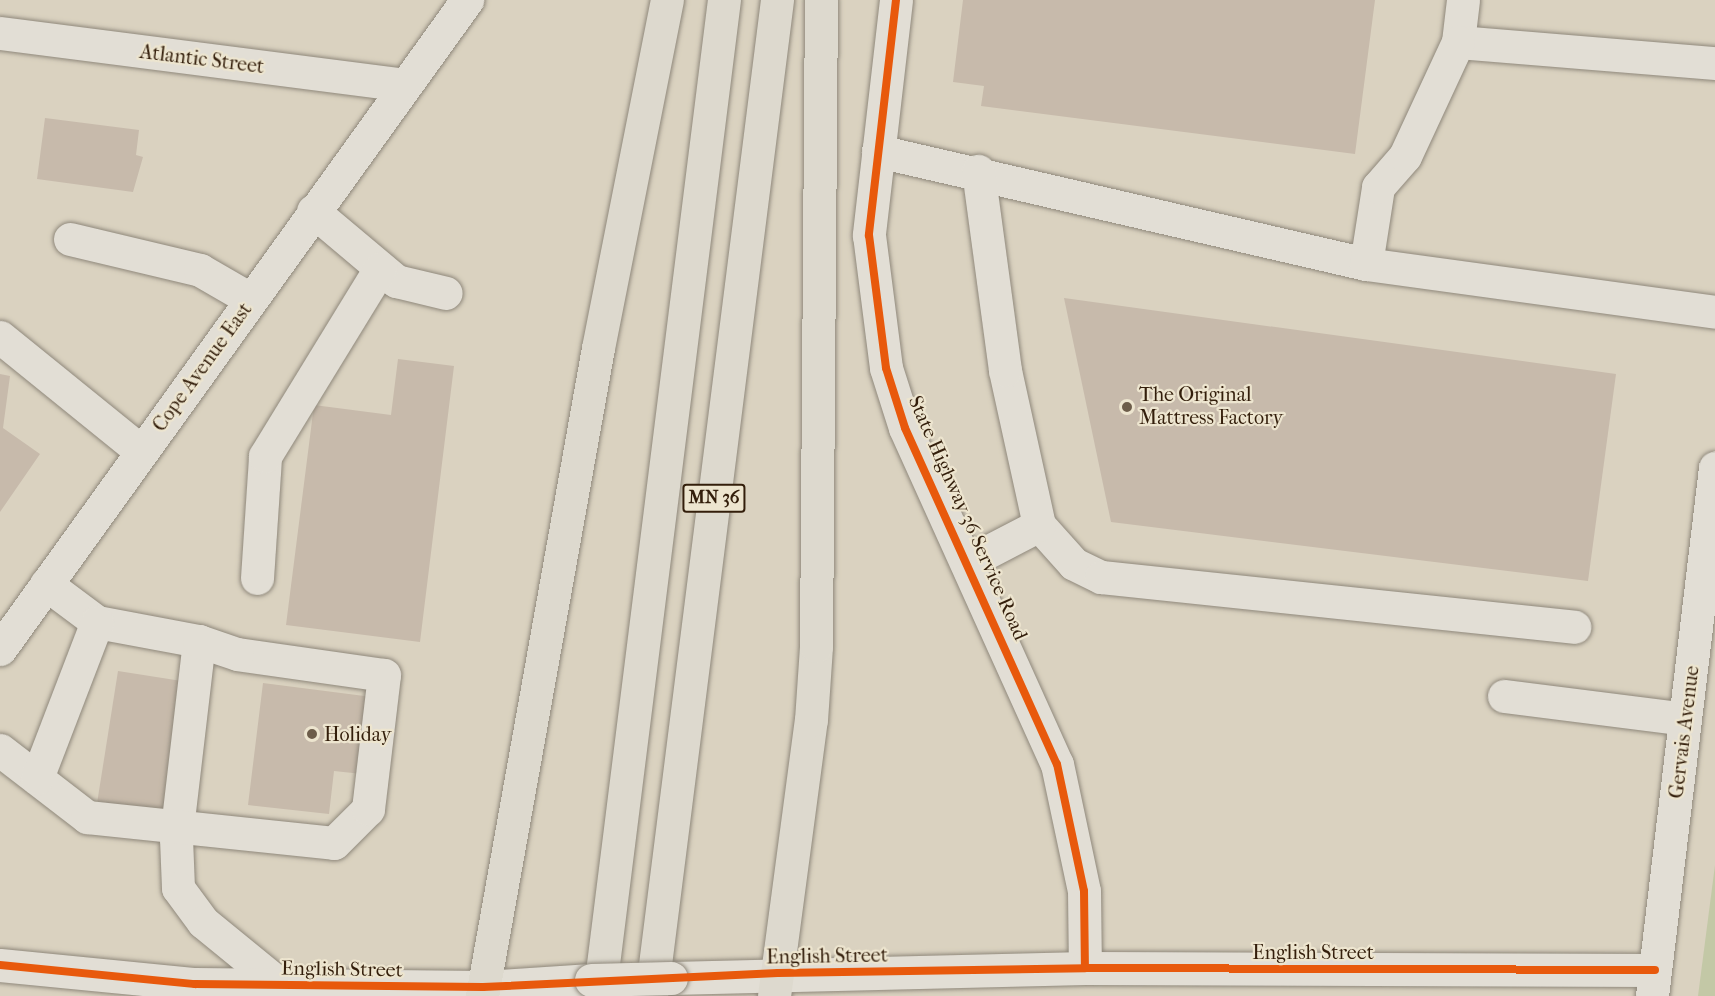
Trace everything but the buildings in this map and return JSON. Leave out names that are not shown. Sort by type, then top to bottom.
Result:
[{"type":"highway","points":[[482,991],[598,348],[667,0]]},
{"type":"highway","name":"MN 36","points":[[599,996],[724,0]]},
{"type":"highway","name":"MN 36","points":[[651,996],[777,0]]},
{"type":"highway","points":[[776,985],[816,645],[821,0]]},
{"type":"street","name":"Cope Avenue East","points":[[0,649],[467,0]]},
{"type":"street","name":"State Highway 36 Service Road","points":[[896,0],[869,235],[886,368],[905,428],[968,562],[1057,764],[1084,891],[1085,968]]},
{"type":"street","points":[[1366,264],[1378,187],[1405,156],[1458,42],[1463,0]]},
{"type":"street","name":"Atlantic Street","points":[[0,33],[404,85]]},
{"type":"street","points":[[1458,42],[1715,63]]},
{"type":"street","points":[[878,151],[978,171],[1366,264],[1715,312]]},
{"type":"street","points":[[978,171],[1005,370],[1039,525],[1074,564],[1101,578],[1574,627]]},
{"type":"street","points":[[313,212],[396,281],[446,293]]},
{"type":"street","points":[[70,239],[200,270],[250,299]]},
{"type":"street","points":[[256,578],[265,456],[380,268]]},
{"type":"street","points":[[0,337],[141,451]]},
{"type":"street","name":"Gervais Avenue","points":[[1654,983],[1715,468]]},
{"type":"street","points":[[968,562],[1039,525]]},
{"type":"street","points":[[0,750],[87,817],[334,843],[368,809],[384,675],[237,654],[199,641],[97,622],[46,584]]},
{"type":"street","points":[[37,778],[97,622]]},
{"type":"street","points":[[199,641],[177,827],[178,888],[203,922],[279,984]]},
{"type":"street","points":[[1504,696],[1685,719]]},
{"type":"street","name":"English Street","points":[[0,965],[195,984],[279,984],[482,991],[534,982],[720,976],[776,985],[1085,968],[1654,983]]},
{"type":"green space","points":[[1715,865],[1715,996],[1698,996]]},
{"type":"cycle path","points":[[896,0],[869,235],[886,368],[905,428],[1057,764],[1084,891],[1085,968]]},
{"type":"cycle path","points":[[0,965],[195,984],[483,987],[778,973],[1085,968],[1655,970]]},
{"type":"place","name":"The Original Mattress Factory","points":[[1127,407]]},
{"type":"place","name":"Holiday","points":[[312,734]]}]
